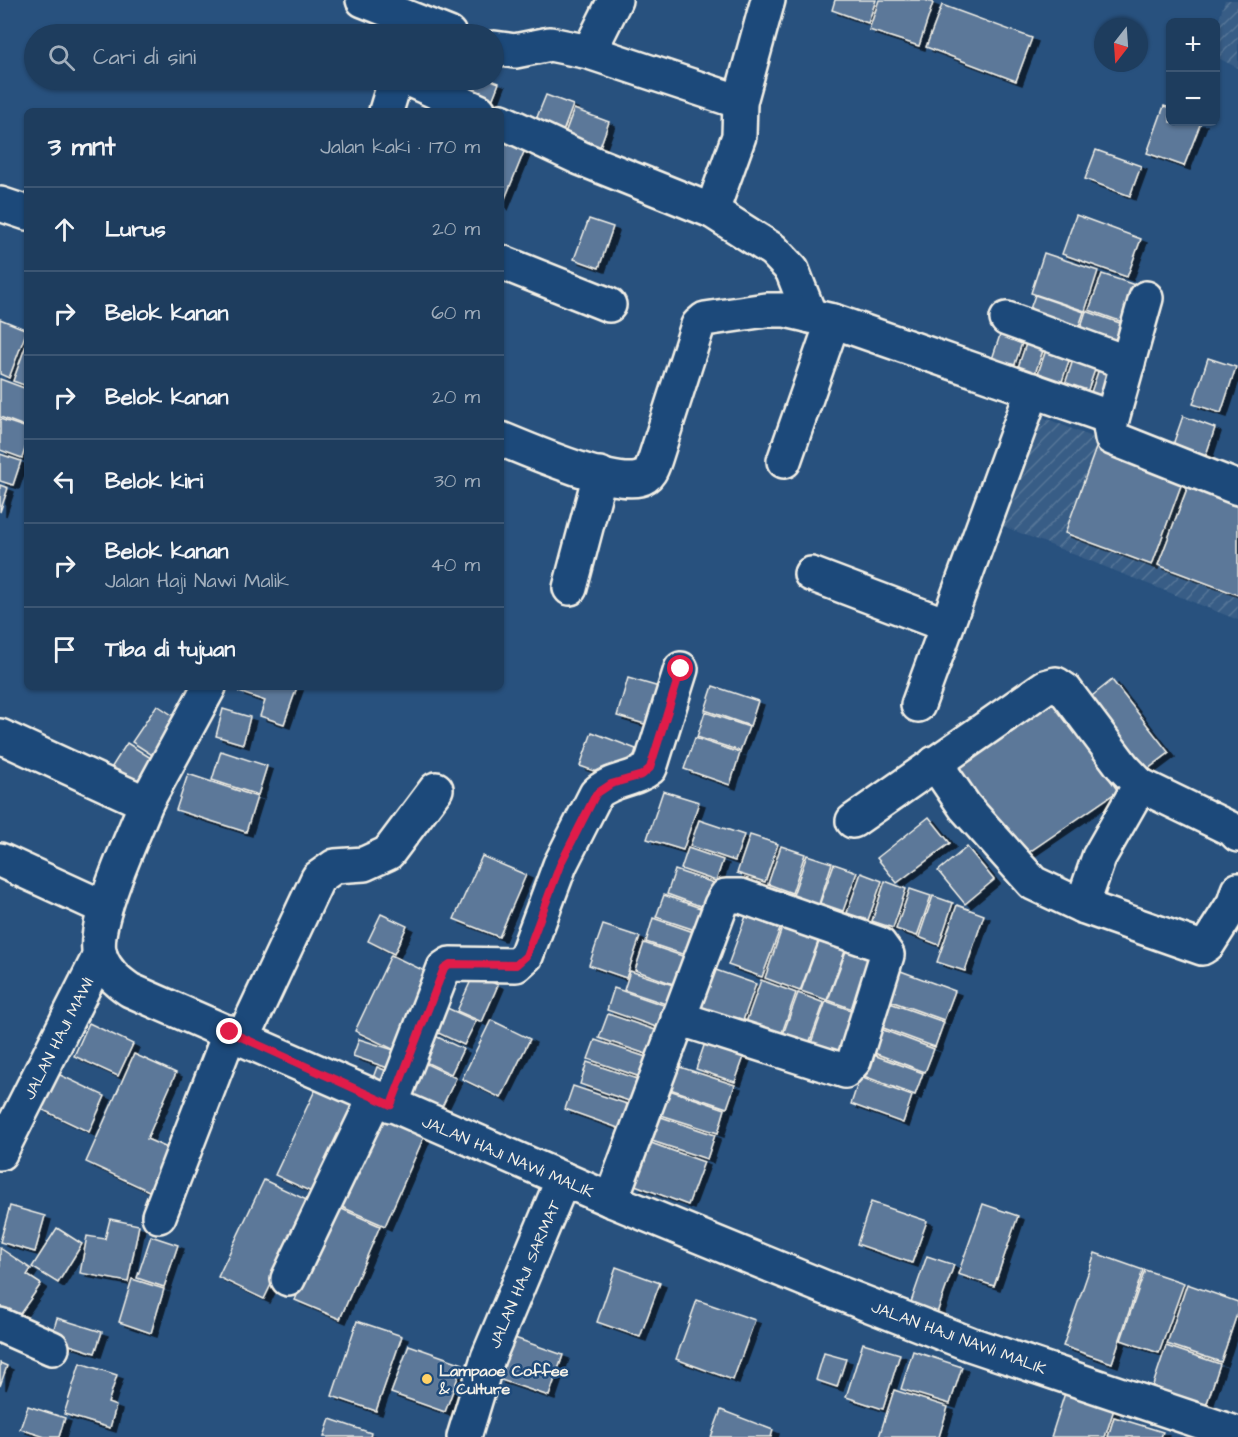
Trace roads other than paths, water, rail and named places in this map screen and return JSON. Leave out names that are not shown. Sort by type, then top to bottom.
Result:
[{"type":"street","points":[[363,0],[417,24]]},
{"type":"street","points":[[589,52],[615,0]]},
{"type":"street","points":[[712,212],[739,136],[740,102],[768,0]]},
{"type":"street","points":[[504,49],[515,51],[550,45],[589,52],[740,102]]},
{"type":"street","points":[[387,108],[392,90]]},
{"type":"street","points":[[432,90],[472,108]]},
{"type":"street","points":[[504,122],[580,158],[712,212],[764,243],[792,270],[821,319],[784,461]]},
{"type":"street","points":[[0,204],[24,212]]},
{"type":"street","points":[[504,263],[609,305]]},
{"type":"street","points":[[1146,298],[1112,418],[1110,433],[1112,438],[1238,488]]},
{"type":"street","points":[[504,440],[600,474],[625,480],[640,479],[650,473],[692,337],[698,325],[705,319],[766,310],[785,310],[821,319],[1112,418]]},
{"type":"street","points":[[1007,318],[1128,363]]},
{"type":"street","points":[[918,705],[1033,390]]},
{"type":"street","points":[[570,588],[600,474]]},
{"type":"street","points":[[811,574],[946,625]]},
{"type":"street","points":[[288,1279],[383,1102],[444,968],[450,964],[516,965],[526,956],[560,865],[596,794],[611,784],[642,775],[650,768],[681,669]]},
{"type":"street","points":[[853,821],[1045,687],[1056,684],[1065,690],[1122,766],[1140,785],[1233,830],[1238,835]]},
{"type":"street","points":[[100,955],[99,934],[105,908],[146,803],[207,690]]},
{"type":"street","points":[[0,736],[146,803]]},
{"type":"street","points":[[935,763],[964,807],[1033,883],[1082,906],[1202,948],[1208,944],[1238,894],[1238,890]]},
{"type":"street","points":[[1082,906],[1099,857],[1140,785]]},
{"type":"street","points":[[159,1216],[237,1035],[318,878],[335,866],[364,864],[388,852],[436,789]]},
{"type":"street","points":[[0,860],[105,908]]},
{"type":"street","points":[[610,1200],[678,1018],[721,905],[726,896],[732,894],[879,944],[887,955],[854,1061],[845,1071],[678,1018]]},
{"type":"street","name":"JALAN HAJI NAWI MALIK","points":[[100,955],[112,977],[130,990],[610,1200],[970,1344],[1238,1434]]},
{"type":"street","name":"JALAN HAJI MAWI","points":[[0,1153],[100,955]]},
{"type":"street","name":"JALAN HAJI SARMAT","points":[[464,1437],[488,1358],[563,1179]]},
{"type":"street","points":[[0,1325],[52,1348]]},
{"type":"place","name":"Lampaoe Coffee & Culture","points":[[427,1379]]}]
